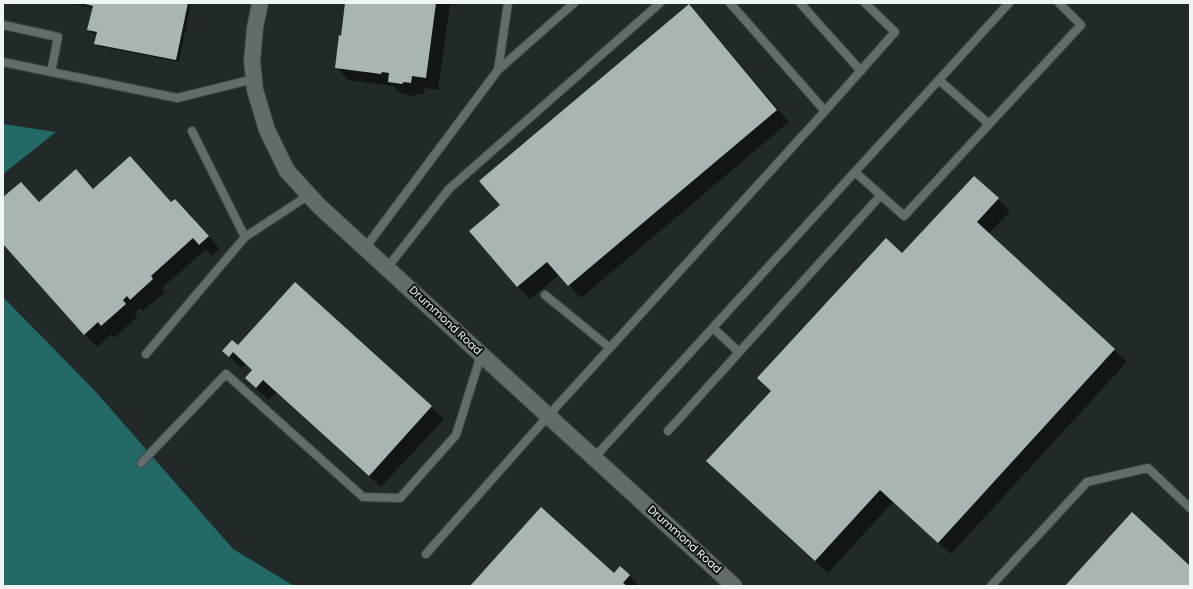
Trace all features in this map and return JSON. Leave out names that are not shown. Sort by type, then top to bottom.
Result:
[{"type":"street","name":"Drummond Road","points":[[260,3],[255,28],[252,61],[255,90],[267,130],[287,171],[319,206],[364,248],[734,586]]},
{"type":"lane","points":[[498,70],[508,3]]},
{"type":"lane","points":[[364,248],[498,70],[574,3]]},
{"type":"lane","points":[[387,268],[449,189],[660,3]]},
{"type":"lane","points":[[730,3],[825,111]]},
{"type":"lane","points":[[800,3],[861,70]]},
{"type":"lane","points":[[426,554],[548,416],[895,32],[865,3]]},
{"type":"lane","points":[[594,458],[1009,3]]},
{"type":"lane","points":[[855,172],[904,216],[1081,25],[1059,3]]},
{"type":"lane","points":[[3,25],[58,37],[51,72]]},
{"type":"lane","points":[[3,62],[178,98],[254,79]]},
{"type":"lane","points":[[939,80],[989,124]]},
{"type":"lane","points":[[192,131],[245,237]]},
{"type":"lane","points":[[146,354],[245,237],[309,195]]},
{"type":"lane","points":[[668,431],[881,195]]},
{"type":"lane","points":[[544,295],[610,348]]},
{"type":"lane","points":[[713,328],[739,352]]},
{"type":"lane","points":[[141,463],[226,374],[363,497],[400,498],[456,435],[481,355]]},
{"type":"lane","points":[[991,586],[1087,482],[1148,468],[1190,508]]},
{"type":"shaded area","points":[[3,124],[56,132],[3,174]]},
{"type":"shaded area","points":[[3,297],[96,392],[233,549],[294,586],[3,586]]},
{"type":"building","points":[[81,3],[188,3],[176,60],[94,44],[97,32],[87,30],[93,6]]},
{"type":"building","points":[[345,3],[436,3],[426,78],[412,76],[411,83],[404,82],[402,84],[388,82],[389,73],[382,72],[381,74],[335,68]]},
{"type":"building","points":[[689,4],[777,110],[568,286],[547,262],[517,287],[469,231],[500,205],[479,181]]},
{"type":"building","points":[[130,156],[171,202],[175,199],[209,236],[199,245],[193,238],[151,276],[153,279],[130,300],[127,296],[123,300],[126,304],[101,326],[98,322],[84,335],[3,244],[3,197],[21,182],[39,202],[76,169],[93,189]]},
{"type":"building","points":[[974,176],[999,198],[977,222],[1115,349],[938,543],[880,490],[815,561],[706,461],[771,391],[757,378],[886,238],[902,253]]},
{"type":"building","points":[[295,282],[432,406],[369,476],[263,380],[256,388],[245,378],[252,370],[233,352],[229,357],[222,351],[232,340],[238,345]]},
{"type":"building","points":[[541,507],[614,573],[620,566],[630,575],[623,583],[627,586],[470,586]]},
{"type":"building","points":[[1132,512],[1190,566],[1190,586],[1065,586]]}]
